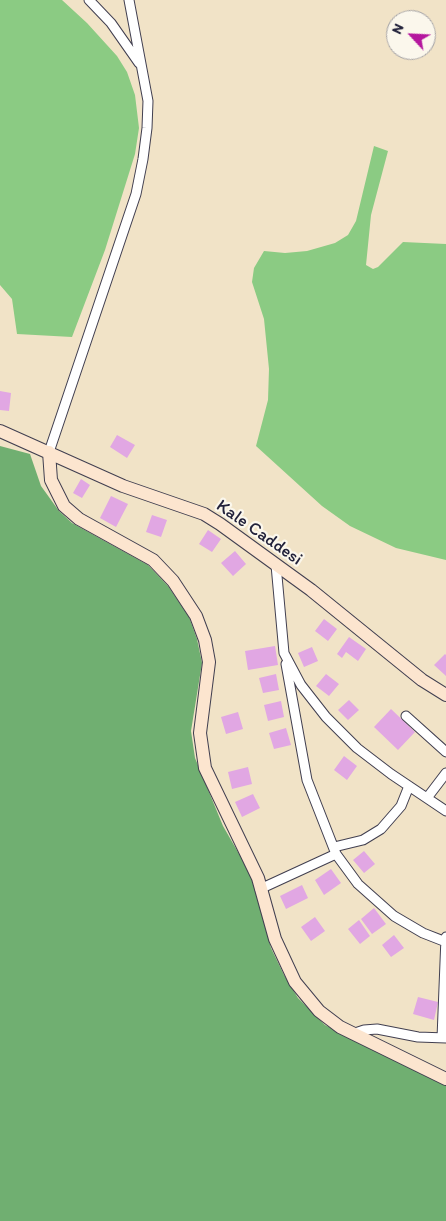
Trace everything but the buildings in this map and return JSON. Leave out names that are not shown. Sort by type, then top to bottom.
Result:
[{"type":"street","points":[[89,0],[123,38],[142,67]]},
{"type":"street","points":[[130,0],[148,114],[143,160],[136,194],[49,452],[51,480],[64,506],[79,519],[153,560],[173,581],[196,616],[205,640],[209,662],[200,733],[202,758],[209,779],[258,878],[275,939],[295,982],[319,1011],[352,1034],[446,1079]]},
{"type":"street","name":"Kale Caddesi","points":[[0,431],[123,486],[204,514],[236,534],[422,680],[446,695]]},
{"type":"street","points":[[276,565],[284,653],[307,780],[335,850],[358,884],[394,916],[423,933],[446,940],[444,1038],[418,1037],[377,1029],[364,1030],[352,1034]]},
{"type":"street","points":[[284,653],[312,700],[336,728],[373,762],[446,811]]},
{"type":"street","points":[[406,716],[446,752]]},
{"type":"street","points":[[427,798],[446,773]]},
{"type":"street","points":[[260,889],[335,850],[358,842],[381,829],[401,806],[409,786]]},
{"type":"green space","points":[[0,0],[62,0],[87,23],[117,56],[127,72],[135,95],[139,128],[135,154],[105,250],[72,337],[17,334],[12,299],[0,285]]},
{"type":"green space","points":[[374,146],[388,151],[371,215],[366,265],[373,269],[378,267],[403,242],[446,244],[446,560],[396,548],[350,526],[322,506],[256,446],[268,400],[269,369],[264,319],[252,282],[254,268],[264,251],[285,253],[307,251],[335,243],[348,235],[356,221]]},
{"type":"green space","points":[[0,446],[30,454],[41,486],[59,511],[72,523],[148,565],[168,586],[189,617],[197,639],[202,663],[191,731],[195,758],[223,826],[250,873],[271,948],[298,998],[325,1025],[446,1085],[446,1221],[0,1221]]}]
